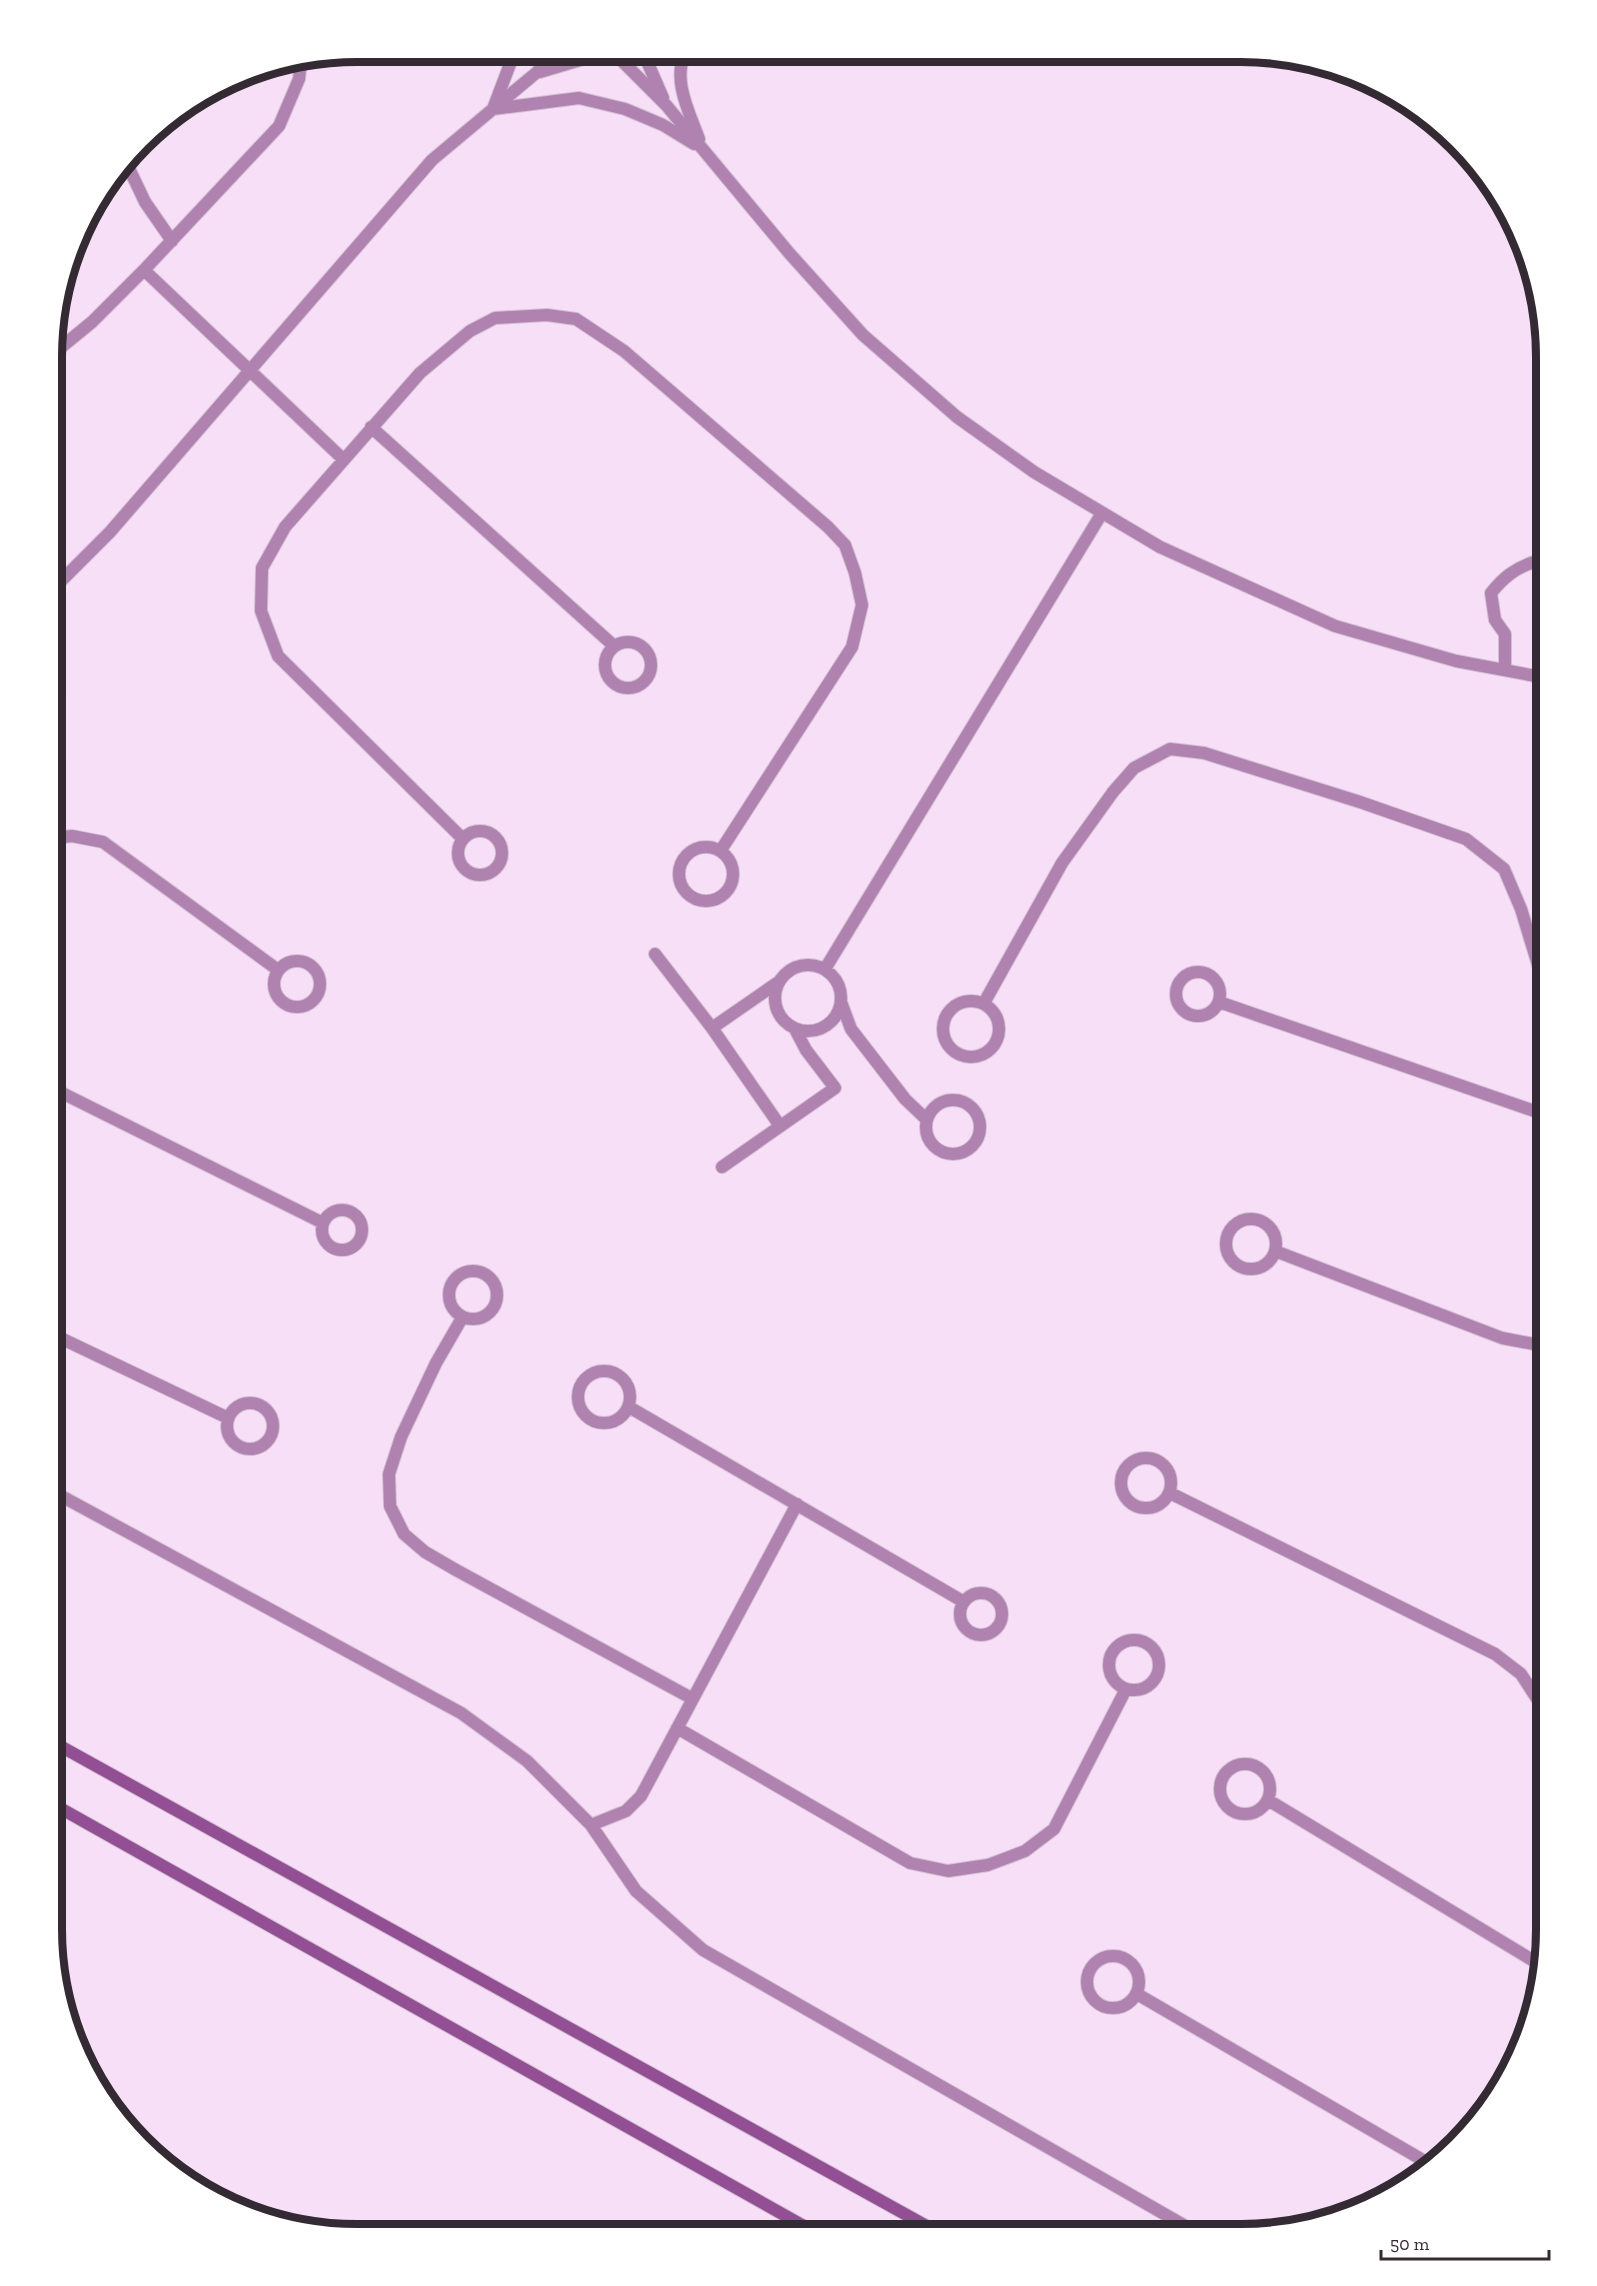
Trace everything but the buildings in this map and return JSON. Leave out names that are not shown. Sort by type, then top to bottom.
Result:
[{"type":"main road","points":[[62,1751],[923,2224]]},
{"type":"main road","points":[[62,1809],[800,2224]]},
{"type":"street","points":[[493,109],[511,62]]},
{"type":"street","points":[[62,580],[110,532],[432,160],[548,62]]},
{"type":"street","points":[[536,73],[574,62]]},
{"type":"street","points":[[623,62],[666,105],[790,254],[863,334],[957,417],[1034,472],[1160,547],[1335,626],[1456,661],[1536,676]]},
{"type":"street","points":[[647,62],[666,105]]},
{"type":"street","points":[[683,62],[680,74],[686,101],[703,149]]},
{"type":"street","points":[[62,347],[92,322],[144,270],[279,126],[299,79],[300,67]]},
{"type":"street","points":[[493,109],[579,98],[625,109],[663,125],[703,149]]},
{"type":"street","points":[[129,169],[145,202],[172,241]]},
{"type":"street","points":[[144,270],[344,460]]},
{"type":"street","points":[[463,839],[278,656],[261,611],[262,568],[285,527],[420,373],[470,331],[495,318],[547,315],[576,319],[624,351],[828,527],[845,545],[855,573],[862,605],[852,647],[721,850]]},
{"type":"street","points":[[371,427],[614,646]]},
{"type":"street","points":[[825,969],[1102,513]]},
{"type":"street","points":[[1505,670],[1505,634],[1495,620],[1491,593],[1499,582],[1519,567],[1536,563]]},
{"type":"street","points":[[984,1004],[1062,863],[1113,792],[1134,768],[1170,749],[1204,753],[1360,802],[1466,839],[1504,869],[1521,909],[1536,958]]},
{"type":"street","points":[[62,837],[72,836],[103,842],[278,970]]},
{"type":"street","points":[[712,847],[721,850],[732,864],[733,881],[729,889],[715,900],[706,901],[690,896],[680,880],[681,862],[694,849],[712,847]]},
{"type":"street","points":[[655,954],[712,1028],[780,1126]]},
{"type":"street","points":[[712,1028],[777,983],[793,968],[814,965],[825,969],[839,986],[841,1002],[851,1029],[905,1099],[927,1120]]},
{"type":"street","points":[[777,983],[774,994],[775,1005],[779,1015],[795,1029],[806,1032],[817,1031],[827,1026],[835,1018],[841,1002]]},
{"type":"street","points":[[752,1001],[775,1005]]},
{"type":"street","points":[[975,1001],[984,1004],[992,1009],[1000,1026],[995,1045],[980,1056],[970,1058],[960,1055],[946,1043],[943,1035],[945,1017],[957,1004],[975,1001]]},
{"type":"street","points":[[1219,1002],[1536,1112]]},
{"type":"street","points":[[835,1018],[851,1029]]},
{"type":"street","points":[[722,1167],[835,1088],[806,1050],[795,1029]]},
{"type":"street","points":[[806,1050],[817,1031]]},
{"type":"street","points":[[62,1093],[323,1223]]},
{"type":"street","points":[[954,1100],[963,1101],[976,1113],[980,1130],[978,1138],[965,1151],[948,1153],[933,1144],[926,1128],[927,1120],[937,1105],[954,1100]]},
{"type":"street","points":[[1255,1219],[1269,1227],[1274,1234],[1275,1251],[1266,1265],[1259,1269],[1242,1269],[1229,1258],[1226,1250],[1227,1234],[1239,1222],[1255,1219]]},
{"type":"street","points":[[1275,1251],[1502,1338],[1536,1344]]},
{"type":"street","points":[[465,1272],[481,1272],[488,1276],[496,1289],[495,1305],[485,1317],[477,1319],[462,1317],[450,1306],[449,1290],[452,1282],[465,1272]]},
{"type":"street","points":[[462,1317],[436,1363],[401,1437],[389,1474],[390,1506],[404,1534],[425,1552],[456,1570],[693,1699]]},
{"type":"street","points":[[62,1339],[228,1418]]},
{"type":"street","points":[[597,1371],[614,1372],[627,1382],[631,1398],[629,1407],[617,1420],[609,1423],[591,1420],[579,1407],[579,1389],[589,1375],[597,1371]]},
{"type":"street","points":[[629,1407],[964,1602]]},
{"type":"street","points":[[1138,1460],[1154,1460],[1167,1469],[1171,1477],[1170,1493],[1159,1505],[1143,1508],[1135,1506],[1124,1494],[1122,1478],[1131,1464],[1138,1460]]},
{"type":"street","points":[[1170,1493],[1495,1654],[1521,1674],[1536,1697]]},
{"type":"street","points":[[62,1496],[461,1713],[527,1761],[591,1825],[636,1891],[703,1950],[1182,2224]]},
{"type":"street","points":[[591,1825],[626,1811],[641,1796],[797,1504]]},
{"type":"street","points":[[1135,1640],[1143,1641],[1156,1653],[1159,1661],[1156,1678],[1143,1689],[1134,1691],[1125,1689],[1113,1679],[1109,1664],[1110,1657],[1120,1644],[1135,1640]]},
{"type":"street","points":[[677,1728],[910,1863],[948,1871],[988,1865],[1024,1851],[1054,1829],[1125,1689]]},
{"type":"street","points":[[1238,1764],[1254,1766],[1267,1777],[1270,1792],[1268,1800],[1256,1812],[1239,1815],[1224,1805],[1220,1797],[1221,1780],[1231,1768],[1238,1764]]},
{"type":"street","points":[[1268,1800],[1534,1961]]},
{"type":"street","points":[[1105,1956],[1123,1957],[1136,1968],[1140,1986],[1137,1994],[1132,2001],[1116,2008],[1100,2004],[1093,1999],[1087,1983],[1091,1967],[1105,1956]]},
{"type":"street","points":[[1137,1994],[1424,2161]]}]
